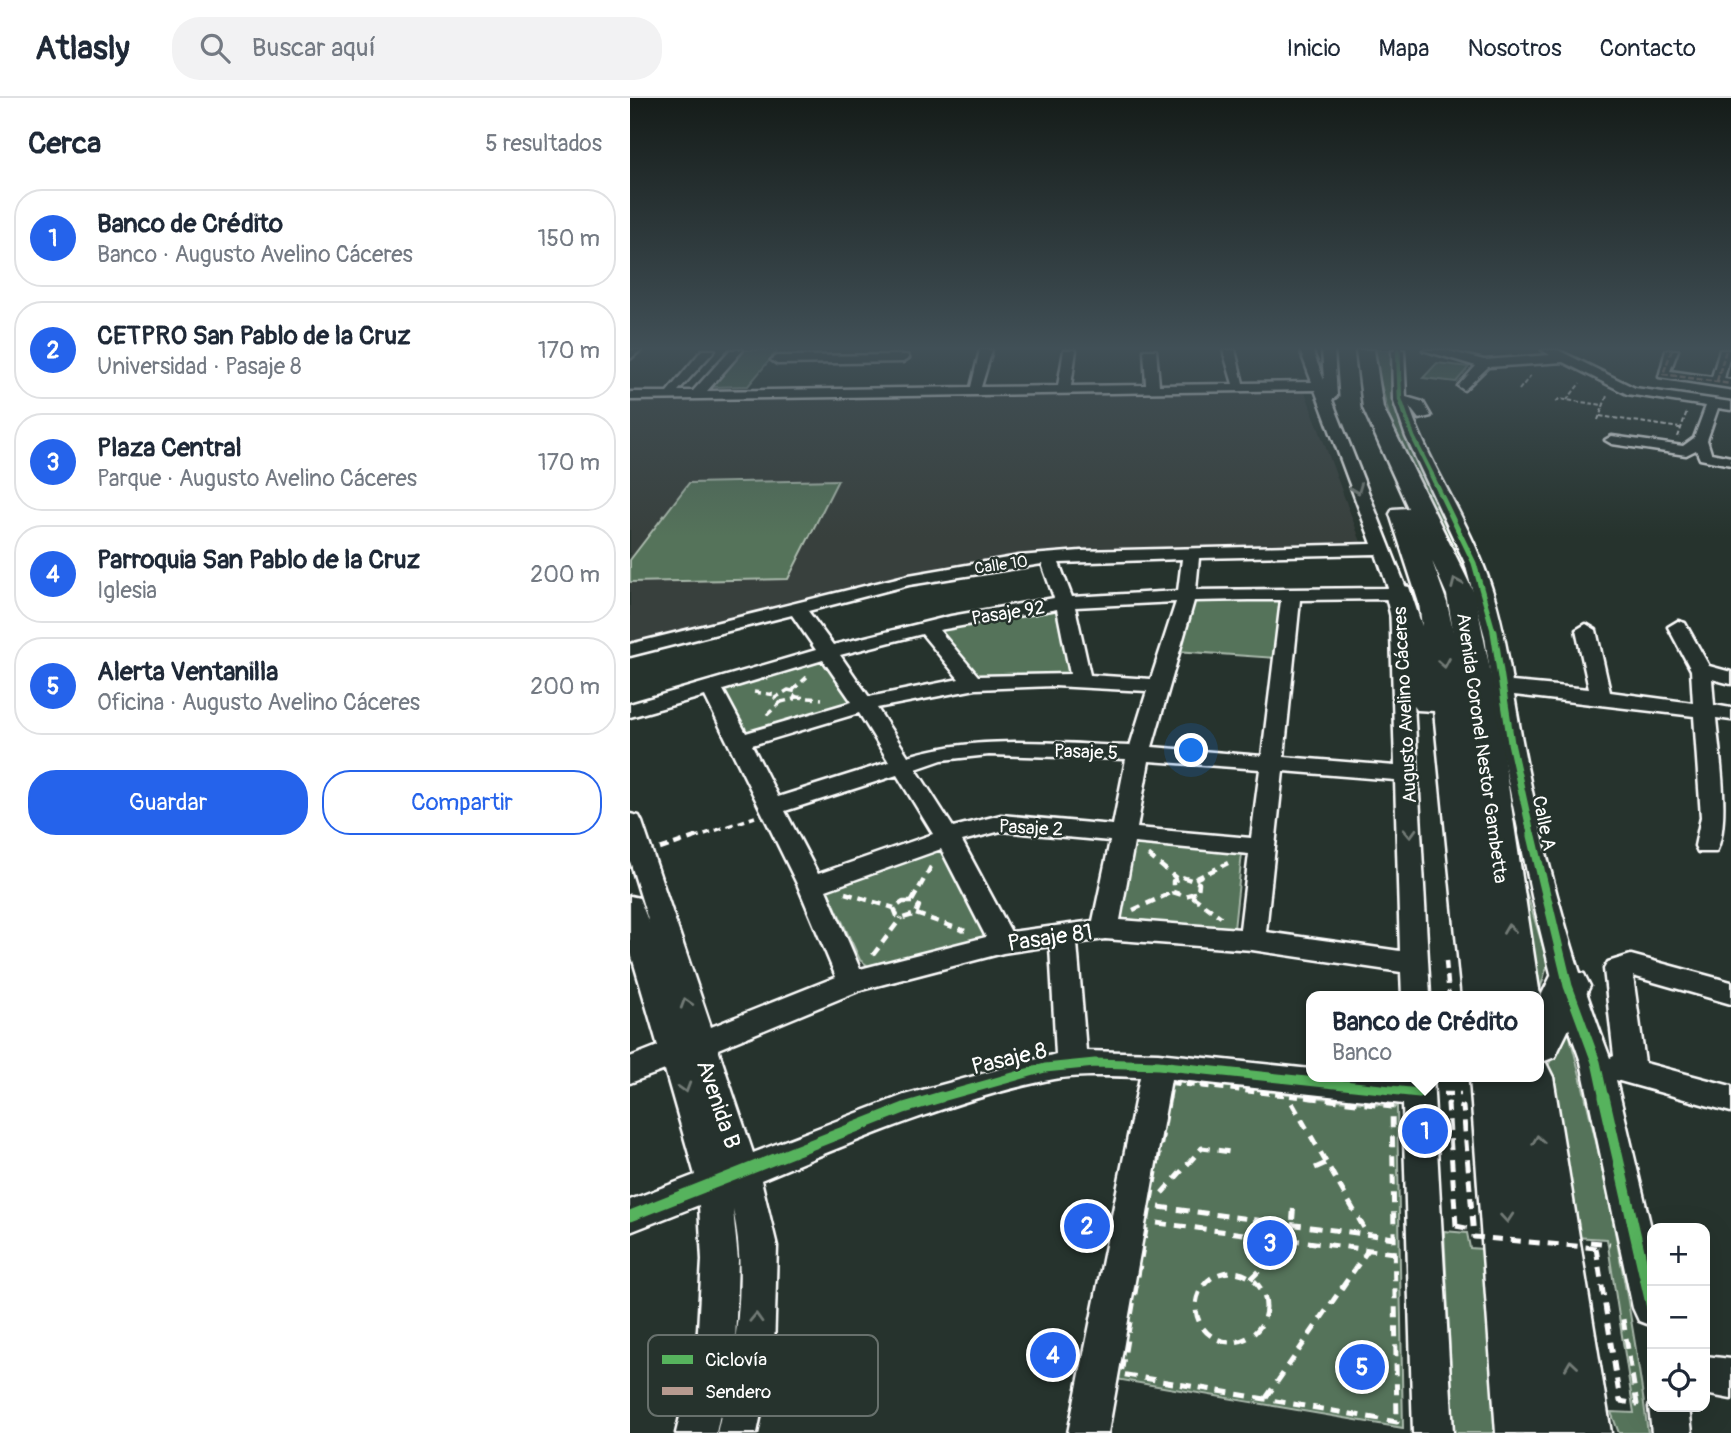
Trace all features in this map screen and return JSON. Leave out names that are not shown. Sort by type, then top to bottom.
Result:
[{"type":"highway","name":"Avenida Coronel Nestor Gambetta","points":[[1356,412],[1410,534],[1433,603],[1449,695],[1482,991]]},
{"type":"highway","name":"Avenida Coronel Nestor Gambetta","points":[[1375,412],[1461,595],[1476,680],[1517,991]]},
{"type":"highway","points":[[1399,593],[1431,714],[1441,790],[1465,852]]},
{"type":"highway","points":[[1544,1034],[1568,986]]},
{"type":"highway","points":[[1494,1082],[1527,1433]]},
{"type":"highway","points":[[1530,1082],[1580,1433]]},
{"type":"street","name":"Augusto Avelino Cáceres","points":[[1330,412],[1332,426],[1399,593],[1416,991]]},
{"type":"street","name":"Calle A","points":[[1411,412],[1419,421],[1474,563],[1495,637],[1528,820],[1568,986],[1596,1062],[1647,1286]]},
{"type":"street","points":[[1612,440],[1686,452],[1700,440],[1710,412]]},
{"type":"street","points":[[1700,440],[1704,456],[1730,461]]},
{"type":"street","name":"Calle 10","points":[[630,650],[940,574],[1048,558],[1381,549]]},
{"type":"street","points":[[1105,929],[1139,753],[1185,598],[1191,555]]},
{"type":"street","points":[[1048,558],[1065,603],[1081,680]]},
{"type":"street","name":"Pasaje 92","points":[[630,711],[830,654],[999,612],[1065,603],[1399,593]]},
{"type":"street","points":[[1252,940],[1260,847],[1274,762],[1291,596]]},
{"type":"street","points":[[797,608],[865,706],[903,767],[944,845],[1003,943]]},
{"type":"street","points":[[1678,627],[1701,670],[1704,710],[1721,777],[1722,818],[1707,846]]},
{"type":"street","points":[[927,628],[973,683]]},
{"type":"street","points":[[1586,630],[1601,697]]},
{"type":"street","points":[[1701,670],[1731,678]]},
{"type":"street","points":[[740,742],[914,693],[973,683],[1035,679],[1157,686]]},
{"type":"street","points":[[712,688],[811,886],[860,973]]},
{"type":"street","points":[[1503,688],[1601,697],[1731,714]]},
{"type":"street","name":"Pasaje 5","points":[[773,809],[939,754],[989,748],[1139,753],[1407,774]]},
{"type":"street","name":"Pasaje 2","points":[[811,886],[944,845],[980,826],[1001,823],[1260,847]]},
{"type":"street","name":"Avenida B","points":[[635,844],[686,1048]]},
{"type":"street","name":"Avenida B","points":[[630,905],[686,1048],[728,1176],[758,1246],[755,1335]]},
{"type":"street","name":"Pasaje 81","points":[[630,1070],[860,973],[1003,943],[1063,934],[1105,929],[1252,940],[1415,964]]},
{"type":"street","points":[[1063,934],[1072,1064]]},
{"type":"street","points":[[1630,1072],[1618,969],[1631,965],[1731,993]]},
{"type":"street","points":[[1596,1062],[1731,1099]]},
{"type":"street","name":"Pasaje 8","points":[[630,1216],[916,1104],[1017,1074],[1072,1064],[1158,1065],[1306,1076]]},
{"type":"street","points":[[1088,1433],[1158,1065]]},
{"type":"street","name":"Pasaje 8","points":[[1380,1082],[1419,1085]]},
{"type":"street","points":[[1419,1085],[1433,1433]]},
{"type":"street","name":"Avenida B","points":[[717,1335],[728,1176]]},
{"type":"street","points":[[1710,1376],[1731,1379]]},
{"type":"street","points":[[1670,1412],[1672,1433]]},
{"type":"path","points":[[1601,412],[1599,418],[1680,428]]},
{"type":"path","points":[[1676,442],[1686,412]]},
{"type":"path","points":[[779,692],[797,692],[794,699],[781,702],[775,698],[779,692]]},
{"type":"path","points":[[635,844],[773,809]]},
{"type":"path","points":[[912,901],[944,845]]},
{"type":"path","points":[[1143,851],[1176,878],[1195,879],[1236,858],[1222,856]]},
{"type":"path","points":[[1172,892],[1171,884],[1176,878]]},
{"type":"path","points":[[1192,896],[1200,887],[1195,879]]},
{"type":"path","points":[[1139,915],[1127,914],[1172,892],[1192,896],[1228,923],[1216,922]]},
{"type":"path","points":[[844,893],[894,908],[905,901],[912,901],[919,906],[916,914]]},
{"type":"path","points":[[894,908],[894,913],[901,918]]},
{"type":"path","points":[[860,973],[901,918],[916,914],[973,933]]},
{"type":"path","points":[[1172,1083],[1392,1107],[1397,1422],[1121,1374],[1150,1206],[1172,1083]]},
{"type":"path","points":[[1287,1096],[1368,1235]]},
{"type":"path","points":[[1455,1226],[1448,1104],[1463,1107],[1474,1237],[1596,1248],[1620,1401],[1637,1404],[1620,1298]]},
{"type":"path","points":[[1150,1206],[1202,1148],[1231,1152]]},
{"type":"path","points":[[1315,1168],[1326,1163]]},
{"type":"path","points":[[1251,1279],[1291,1240],[1294,1201]]},
{"type":"path","points":[[1150,1206],[1395,1238]]},
{"type":"path","points":[[1147,1221],[1394,1253]]},
{"type":"path","points":[[1611,1245],[1613,1258]]},
{"type":"path","points":[[1266,1399],[1368,1250]]},
{"type":"path","points":[[1232,1272],[1251,1279],[1263,1293],[1266,1306],[1264,1321],[1256,1333],[1242,1340],[1228,1341],[1213,1336],[1202,1326],[1196,1313],[1196,1300],[1201,1287],[1221,1273],[1232,1272]]},
{"type":"shaded area","points":[[630,412],[1313,412],[1361,542],[1092,549],[944,566],[630,643]]},
{"type":"green space","points":[[1388,412],[1399,412],[1402,426],[1472,578],[1487,641],[1524,885],[1548,963],[1540,991],[1537,991],[1457,562]]},
{"type":"green space","points":[[838,480],[788,579],[630,582],[630,560],[689,483]]},
{"type":"green space","points":[[1284,598],[1276,658],[1176,651],[1192,599]]},
{"type":"green space","points":[[1058,606],[1075,674],[979,676],[939,630]]},
{"type":"green space","points":[[824,660],[855,704],[754,734],[744,732],[722,691],[729,686]]},
{"type":"green space","points":[[1131,844],[1242,853],[1234,929],[1114,918]]},
{"type":"green space","points":[[933,849],[943,850],[990,933],[986,940],[871,968],[860,960],[827,889]]},
{"type":"green space","points":[[1567,1025],[1614,1228],[1648,1433],[1619,1433],[1611,1412],[1634,1413],[1607,1239],[1573,1237],[1548,1066]]},
{"type":"green space","points":[[1170,1080],[1397,1107],[1403,1428],[1116,1379]]},
{"type":"green space","points":[[1444,1231],[1467,1233],[1470,1248],[1483,1249],[1496,1433],[1454,1433]]},
{"type":"cycle path","points":[[1405,412],[1413,437],[1474,563],[1495,637],[1511,743],[1545,896],[1568,986],[1596,1062],[1647,1286]]},
{"type":"cycle path","points":[[630,1216],[904,1108],[1045,1068],[1095,1063],[1158,1065],[1306,1081]]},
{"type":"cycle path","points":[[1316,1082],[1419,1093]]},
{"type":"place","name":"Banco de Crédito","points":[[1425,1131]]},
{"type":"place","name":"CETPRO San Pablo de la Cruz","points":[[1087,1226]]},
{"type":"place","name":"Plaza Central","points":[[1270,1243]]},
{"type":"place","name":"Parroquia San Pablo de la Cruz","points":[[1053,1355]]},
{"type":"place","name":"Alerta Ventanilla","points":[[1362,1367]]}]
